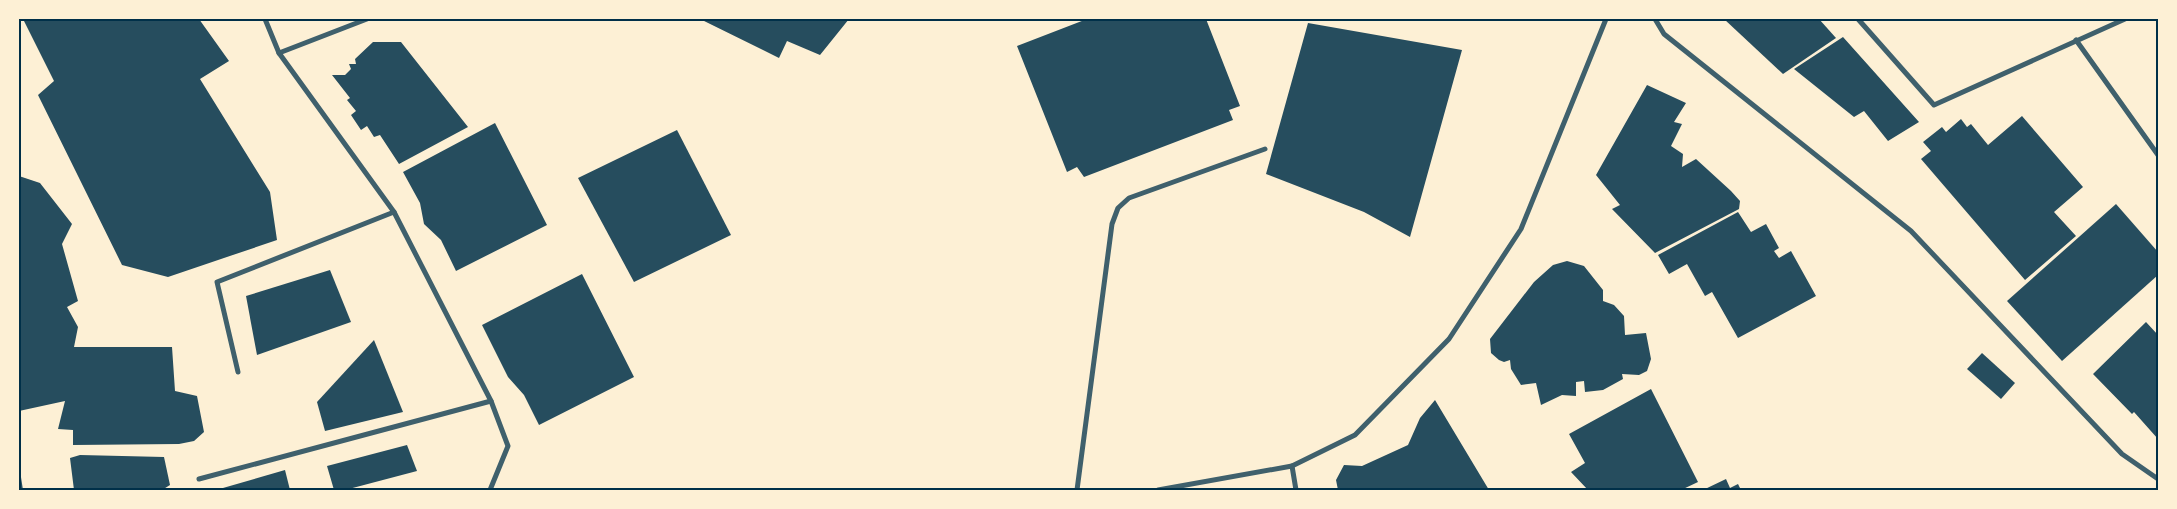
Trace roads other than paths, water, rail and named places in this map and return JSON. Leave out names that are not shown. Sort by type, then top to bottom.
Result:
[{"type":"street","points":[[265,19],[278,53],[394,212],[491,401],[508,446],[490,490]]},
{"type":"street","points":[[278,53],[367,19]]},
{"type":"street","points":[[1158,490],[1292,466],[1355,436],[1448,339],[1521,229],[1606,19]]},
{"type":"street","points":[[1656,19],[1664,34],[1911,231],[2122,454],[2158,479]]},
{"type":"street","points":[[1858,19],[1934,105],[2125,19]]},
{"type":"street","points":[[2076,40],[2158,155]]},
{"type":"street","points":[[1077,490],[1112,224],[1118,208],[1129,198],[1265,149]]},
{"type":"street","points":[[238,372],[217,282],[394,212]]},
{"type":"street","points":[[199,479],[491,401]]},
{"type":"street","points":[[1292,466],[1296,490]]}]
